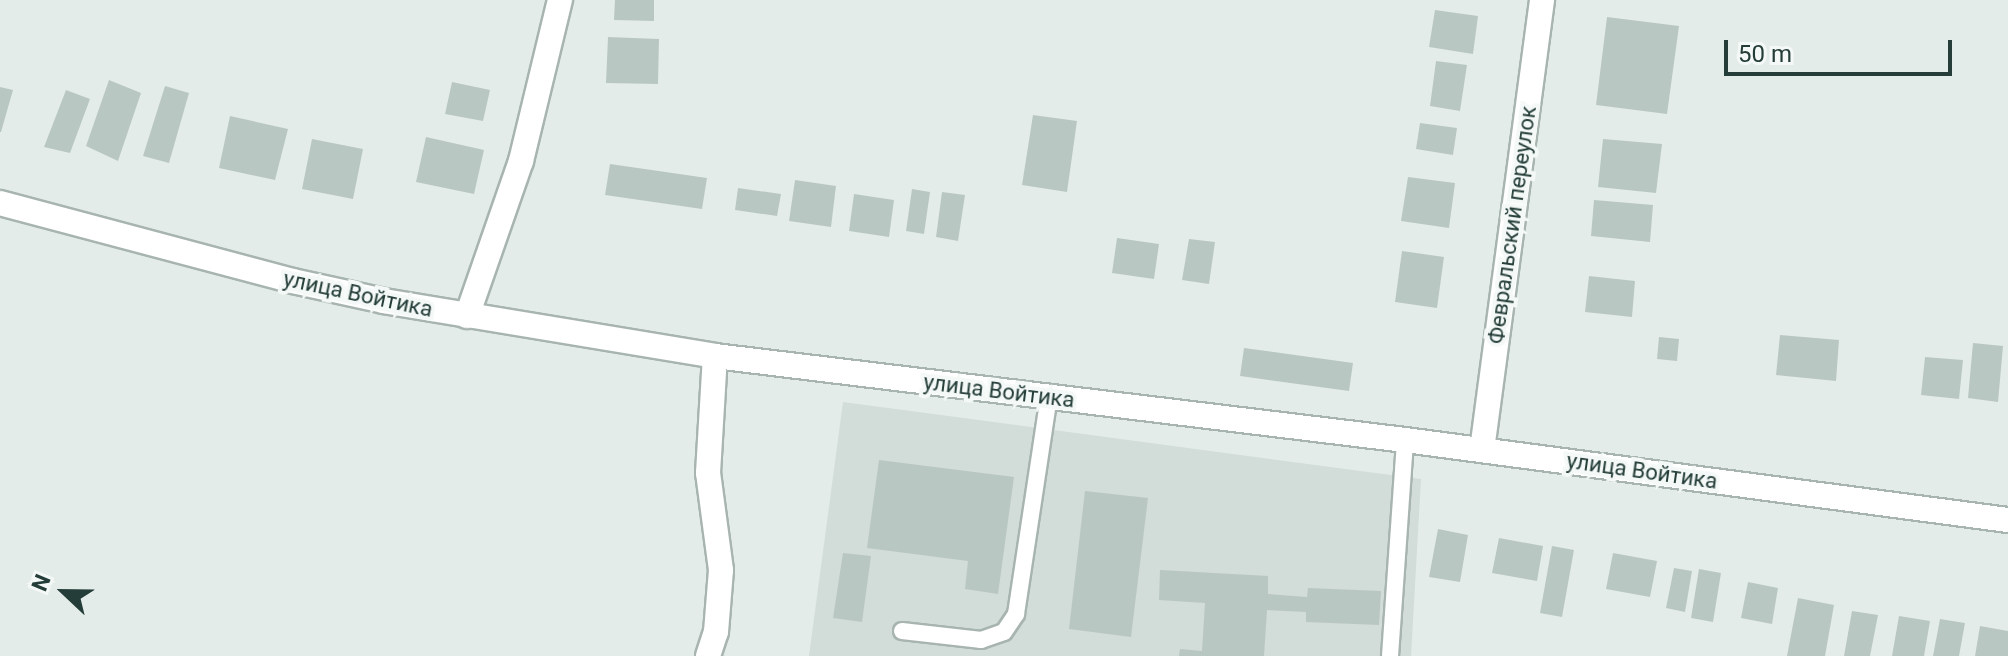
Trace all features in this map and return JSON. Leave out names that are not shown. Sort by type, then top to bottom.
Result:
[{"type":"main road","points":[[467,316],[521,161],[560,0]]},
{"type":"main road","name":"Февральский переулок","points":[[1482,450],[1542,0]]},
{"type":"main road","name":"улица Войтика","points":[[0,203],[293,281],[467,316],[715,356],[1405,440],[2008,520]]},
{"type":"main road","points":[[708,656],[716,632],[721,570],[708,473],[715,356]]},
{"type":"lane","points":[[902,631],[981,640],[1004,632],[1016,614],[1049,397]]},
{"type":"lane","points":[[1390,656],[1405,440]]},
{"type":"shaded area","points":[[843,402],[1421,479],[1411,656],[809,656]]},
{"type":"building","points":[[615,0],[654,0],[654,21],[614,20]]},
{"type":"building","points":[[1435,10],[1478,16],[1473,54],[1429,47]]},
{"type":"building","points":[[1607,17],[1679,26],[1667,114],[1596,105]]},
{"type":"building","points":[[608,37],[659,39],[658,84],[606,83]]},
{"type":"building","points":[[1436,61],[1467,65],[1460,111],[1430,106]]},
{"type":"building","points":[[109,80],[141,93],[118,161],[86,146]]},
{"type":"building","points":[[452,82],[490,90],[483,121],[445,114]]},
{"type":"building","points":[[165,86],[189,93],[169,163],[143,156]]},
{"type":"building","points":[[0,87],[13,90],[1,132],[0,132]]},
{"type":"building","points":[[66,90],[90,99],[70,153],[44,147]]},
{"type":"building","points":[[1033,115],[1077,121],[1067,192],[1022,185]]},
{"type":"building","points":[[230,116],[288,129],[275,180],[219,168]]},
{"type":"building","points":[[1420,123],[1457,128],[1453,155],[1416,149]]},
{"type":"building","points":[[426,137],[484,150],[474,194],[416,182]]},
{"type":"building","points":[[312,139],[363,149],[353,199],[302,189]]},
{"type":"building","points":[[1603,139],[1662,144],[1656,193],[1598,187]]},
{"type":"building","points":[[610,164],[707,178],[702,209],[605,195]]},
{"type":"building","points":[[1408,177],[1455,183],[1449,228],[1401,221]]},
{"type":"building","points":[[795,180],[836,186],[831,227],[789,221]]},
{"type":"building","points":[[738,188],[781,194],[777,216],[735,210]]},
{"type":"building","points":[[912,189],[930,192],[924,234],[906,231]]},
{"type":"building","points":[[942,192],[965,195],[958,241],[936,237]]},
{"type":"building","points":[[854,194],[894,200],[889,237],[849,231]]},
{"type":"building","points":[[1594,200],[1653,205],[1650,242],[1591,236]]},
{"type":"building","points":[[1117,238],[1159,244],[1154,279],[1112,273]]},
{"type":"building","points":[[1189,239],[1215,242],[1209,284],[1182,280]]},
{"type":"building","points":[[1402,251],[1444,257],[1437,308],[1395,302]]},
{"type":"building","points":[[1589,276],[1635,281],[1632,317],[1585,312]]},
{"type":"building","points":[[1780,335],[1839,340],[1836,381],[1776,375]]},
{"type":"building","points":[[1659,337],[1679,339],[1677,361],[1657,359]]},
{"type":"building","points":[[1973,343],[2003,346],[1998,402],[1968,398]]},
{"type":"building","points":[[1244,348],[1353,363],[1349,391],[1240,376]]},
{"type":"building","points":[[1925,357],[1963,360],[1959,399],[1921,395]]},
{"type":"building","points":[[879,460],[1014,477],[998,594],[965,589],[968,561],[867,548]]},
{"type":"building","points":[[1085,491],[1148,498],[1131,637],[1069,629]]},
{"type":"building","points":[[1438,529],[1468,535],[1460,582],[1429,577]]},
{"type":"building","points":[[1499,538],[1543,546],[1537,581],[1492,573]]},
{"type":"building","points":[[1552,546],[1574,550],[1562,617],[1540,613]]},
{"type":"building","points":[[843,553],[871,556],[862,622],[833,618]]},
{"type":"building","points":[[1613,553],[1657,561],[1650,597],[1606,589]]},
{"type":"building","points":[[1674,568],[1692,571],[1685,612],[1666,608]]},
{"type":"building","points":[[1699,569],[1721,573],[1713,622],[1691,618]]},
{"type":"building","points":[[1160,570],[1268,576],[1268,594],[1307,597],[1308,588],[1381,591],[1379,625],[1306,622],[1306,612],[1267,610],[1264,656],[1179,656],[1180,649],[1202,651],[1205,603],[1159,600]]},
{"type":"building","points":[[1748,582],[1778,588],[1772,624],[1741,618]]},
{"type":"building","points":[[1798,598],[1834,605],[1825,656],[1787,656]]},
{"type":"building","points":[[1852,611],[1878,615],[1870,656],[1844,656]]},
{"type":"building","points":[[1899,616],[1930,621],[1924,656],[1892,656]]},
{"type":"building","points":[[1940,619],[1965,623],[1959,656],[1933,656]]},
{"type":"building","points":[[1980,626],[2008,631],[2008,656],[1975,656]]}]
